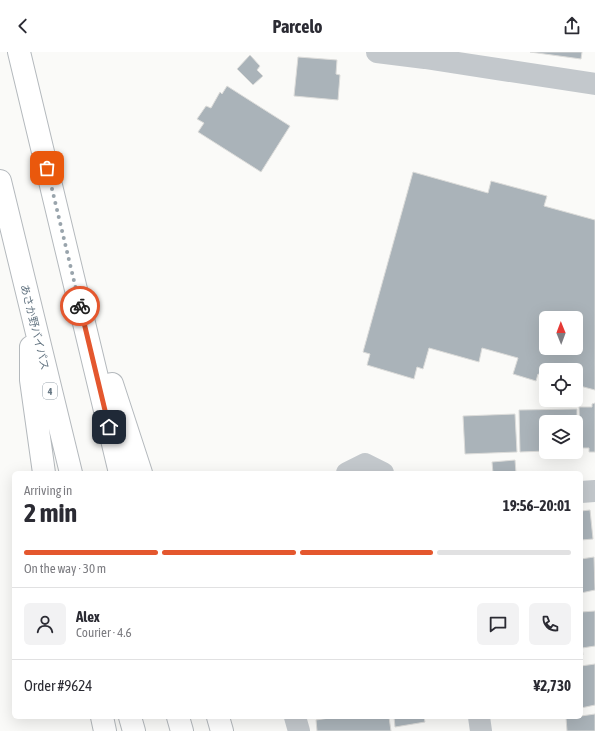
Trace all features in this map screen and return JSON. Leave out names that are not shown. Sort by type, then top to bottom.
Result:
[{"type":"highway","points":[[19,52],[120,471]]},
{"type":"highway","name":"あさか野バイパス","points":[[0,181],[70,471]]},
{"type":"highway","points":[[61,227],[140,471]]},
{"type":"highway","points":[[30,310],[31,380],[44,471]]},
{"type":"highway","points":[[102,719],[105,731]]},
{"type":"highway","points":[[131,719],[134,731]]},
{"type":"highway","points":[[179,719],[182,731]]},
{"type":"highway","points":[[219,719],[222,731]]},
{"type":"street","points":[[377,52],[595,84]]},
{"type":"street","points":[[351,471],[364,464],[379,471]]},
{"type":"street","points":[[583,492],[595,490]]},
{"type":"street","points":[[296,719],[299,731]]},
{"type":"street","points":[[478,719],[480,731]]},
{"type":"building","points":[[530,52],[582,52],[581,59]]},
{"type":"building","points":[[250,55],[260,66],[257,70],[263,76],[253,85],[237,69]]},
{"type":"building","points":[[298,57],[337,60],[336,74],[340,75],[338,100],[294,96]]},
{"type":"building","points":[[227,86],[290,126],[261,172],[198,132],[204,123],[197,119],[206,106],[211,108],[220,92],[222,94]]},
{"type":"building","points":[[413,172],[488,193],[491,181],[547,196],[544,206],[595,220],[595,390],[583,387],[583,363],[539,363],[539,374],[536,381],[513,374],[518,358],[482,348],[479,362],[429,348],[423,369],[417,367],[414,379],[367,365],[370,354],[363,352]]},
{"type":"building","points":[[595,403],[595,452],[589,452],[589,448],[583,448],[583,415],[579,415],[579,407],[592,407],[592,404]]},
{"type":"building","points":[[577,409],[577,415],[539,415],[539,451],[520,452],[519,410]]},
{"type":"building","points":[[515,414],[517,452],[465,454],[463,416]]},
{"type":"building","points":[[515,460],[516,471],[493,471],[492,462]]},
{"type":"building","points":[[590,510],[593,539],[583,540],[583,511]]},
{"type":"building","points":[[594,557],[595,590],[583,593],[583,559]]},
{"type":"building","points":[[595,611],[595,646],[583,648],[583,612]]},
{"type":"building","points":[[595,664],[595,705],[583,708],[583,666]]},
{"type":"building","points":[[595,714],[595,731],[567,731],[566,719],[583,719],[583,716]]},
{"type":"building","points":[[389,719],[391,731],[317,731],[316,720]]},
{"type":"building","points":[[394,719],[424,719],[425,722],[395,727]]},
{"type":"way so far","points":[[47,168],[80,306]]},
{"type":"route","points":[[80,306],[109,427]]}]
